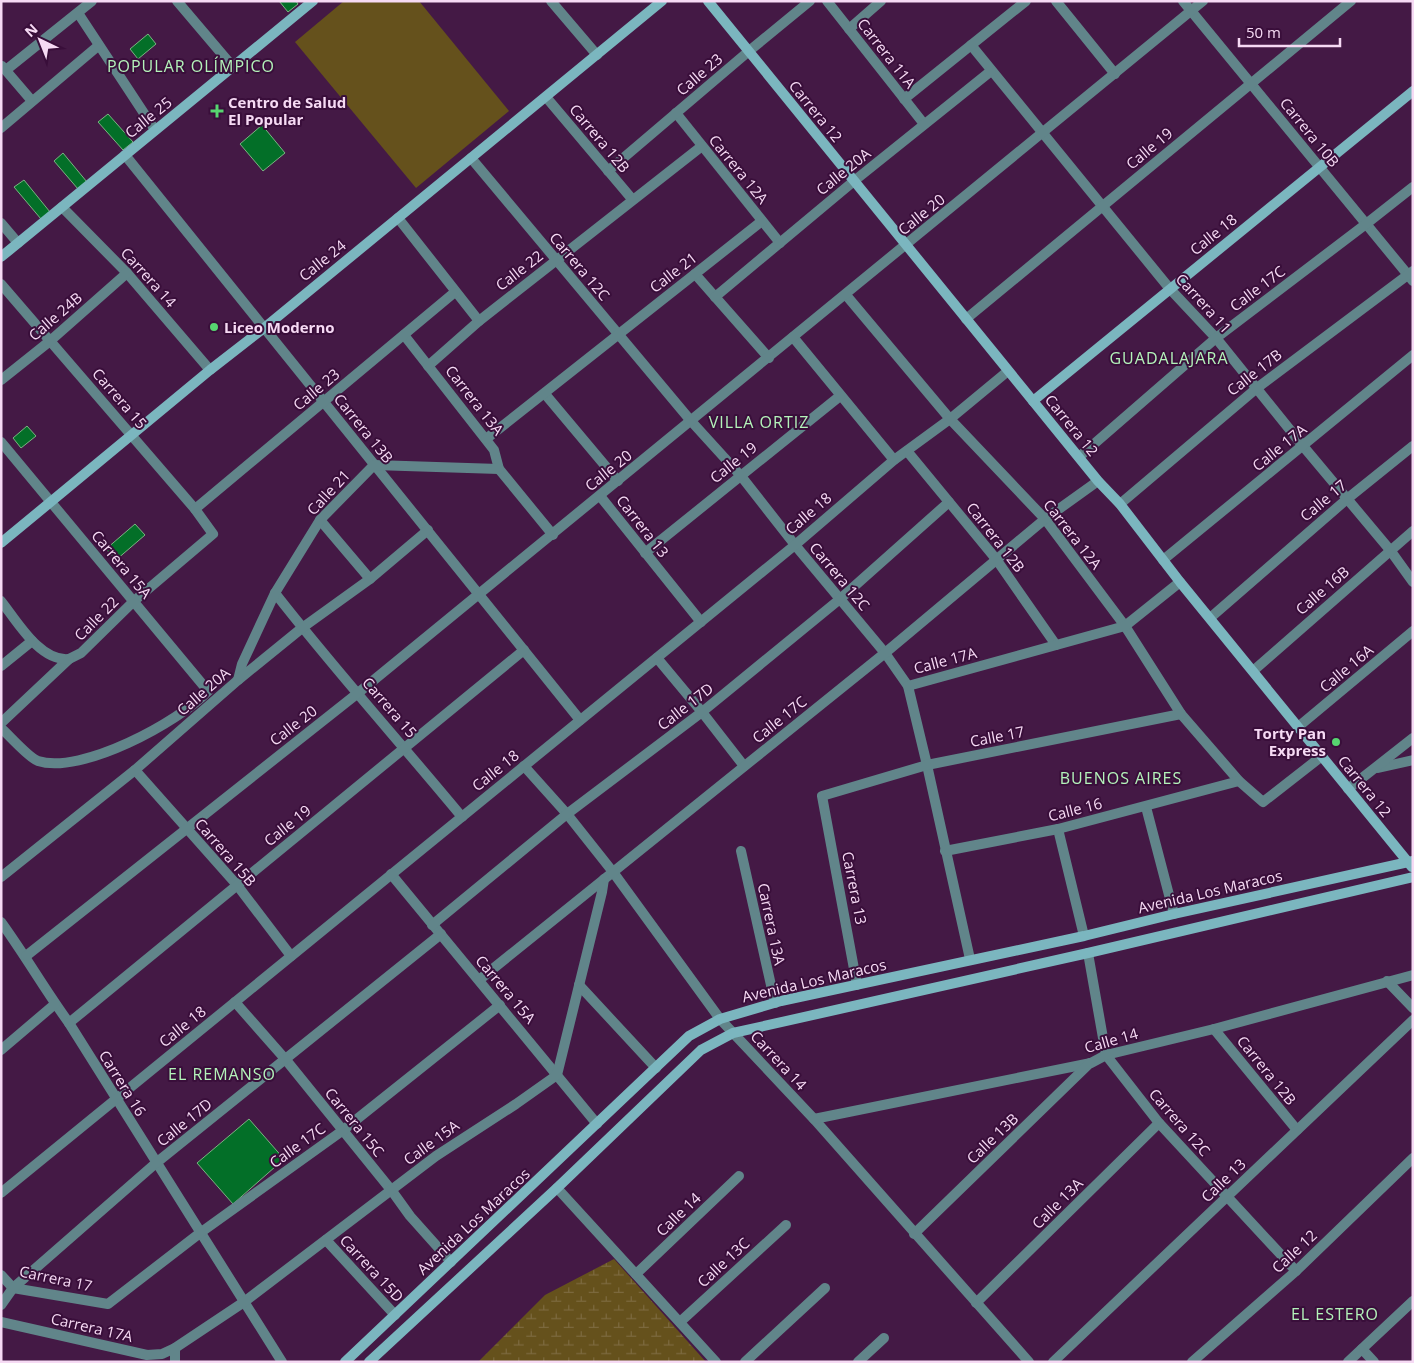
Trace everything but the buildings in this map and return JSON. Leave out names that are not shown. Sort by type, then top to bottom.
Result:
[{"type":"street","points":[[32,101],[3,68],[92,1]]},
{"type":"street","points":[[177,1],[233,66]]},
{"type":"street","points":[[551,1],[597,55]]},
{"type":"street","name":"Calle 24","points":[[1,543],[662,1]]},
{"type":"street","name":"Carrera 12","points":[[708,1],[1008,371],[1120,504],[1180,582],[1348,789],[1411,863]]},
{"type":"street","name":"Calle 23","points":[[608,171],[748,51],[810,1]]},
{"type":"street","name":"Carrera 11A","points":[[827,1],[924,124]]},
{"type":"street","points":[[849,29],[881,1]]},
{"type":"street","points":[[904,99],[1026,1]]},
{"type":"street","points":[[1056,1],[1115,74]]},
{"type":"street","name":"Carrera 10B","points":[[1184,1],[1366,224],[1411,276]]},
{"type":"street","name":"Calle 20","points":[[26,956],[358,694],[1192,12],[1203,1]]},
{"type":"street","name":"Calle 19","points":[[966,319],[1352,1]]},
{"type":"street","name":"Calle 25","points":[[1,257],[309,2]]},
{"type":"street","points":[[78,13],[155,130]]},
{"type":"street","name":"Carrera 11","points":[[971,45],[1170,289],[1216,338],[1390,550],[1413,582]]},
{"type":"street","points":[[1,128],[98,46]]},
{"type":"street","name":"Calle 20A","points":[[715,297],[854,181],[991,71]]},
{"type":"street","name":"Calle 18","points":[[1033,401],[1413,91]]},
{"type":"street","name":"Carrera 12B","points":[[546,97],[632,200]]},
{"type":"street","name":"Carrera 12A","points":[[676,113],[780,243]]},
{"type":"street","name":"Calle 22","points":[[428,366],[479,321],[702,146]]},
{"type":"street","name":"Carrera 13B","points":[[125,155],[580,720]]},
{"type":"street","name":"Carrera 12C","points":[[471,158],[691,421],[741,476],[795,545],[885,653],[908,686],[970,959]]},
{"type":"street","name":"Calle 17C","points":[[1079,457],[1216,338],[1413,187]]},
{"type":"street","name":"Carrera 14","points":[[62,207],[127,274],[210,370]]},
{"type":"street","points":[[398,218],[479,321]]},
{"type":"street","name":"Calle 21","points":[[486,439],[762,221]]},
{"type":"street","points":[[1,223],[18,243]]},
{"type":"street","name":"Calle 24B","points":[[1,380],[50,341],[127,274]]},
{"type":"street","points":[[695,274],[769,358]]},
{"type":"street","name":"Calle 17B","points":[[1120,504],[1257,388],[1411,276]]},
{"type":"street","name":"Carrera 15","points":[[1,284],[195,509],[213,534]]},
{"type":"street","name":"Calle 23","points":[[195,509],[455,292]]},
{"type":"street","name":"Carrera 12A","points":[[846,295],[950,419],[1045,519],[1125,626],[1180,714],[1240,782],[1263,802],[1322,756]]},
{"type":"street","name":"Carrera 13A","points":[[404,335],[486,439],[494,450],[500,469],[553,535]]},
{"type":"street","points":[[793,337],[894,460]]},
{"type":"street","name":"Calle 17A","points":[[1163,560],[1413,355]]},
{"type":"street","name":"Calle 18","points":[[1,1193],[795,545],[894,460],[950,419],[1008,371]]},
{"type":"street","name":"Carrera 13","points":[[545,394],[618,481]]},
{"type":"street","name":"Calle 19","points":[[645,553],[840,396]]},
{"type":"street","name":"Carrera 15A","points":[[1,442],[208,691]]},
{"type":"street","name":"Calle 17","points":[[1210,618],[1347,499],[1413,446]]},
{"type":"street","name":"Carrera 12B","points":[[906,451],[996,559],[1056,645]]},
{"type":"street","points":[[374,465],[500,469]]},
{"type":"street","name":"Calle 21","points":[[238,680],[242,664],[275,593],[320,520],[374,465]]},
{"type":"street","name":"Calle 17C","points":[[479,980],[885,653],[1045,519],[1098,480]]},
{"type":"street","name":"Carrera 13","points":[[600,496],[701,622]]},
{"type":"street","name":"Calle 17D","points":[[432,924],[567,814],[702,712],[840,599],[949,502]]},
{"type":"street","points":[[320,520],[370,578]]},
{"type":"street","name":"Calle 20A","points":[[1,877],[135,770],[238,680],[302,628],[370,578],[428,530]]},
{"type":"street","name":"Calle 16B","points":[[1253,671],[1413,531]]},
{"type":"street","name":"Calle 22","points":[[1,722],[69,659],[81,653],[134,601],[213,534]]},
{"type":"street","name":"Calle 17A","points":[[908,686],[1125,626],[1180,582]]},
{"type":"street","name":"Carrera 15","points":[[275,593],[302,628],[462,817]]},
{"type":"street","points":[[1,601],[32,641],[51,657],[60,660],[69,659]]},
{"type":"street","name":"Calle 16A","points":[[1298,727],[1413,631]]},
{"type":"street","points":[[1,666],[32,641]]},
{"type":"street","name":"Calle 19","points":[[69,1024],[524,650]]},
{"type":"street","points":[[657,658],[744,766]]},
{"type":"street","points":[[1,728],[35,760],[49,764],[66,762],[114,748],[164,724],[192,705],[208,691],[227,690]]},
{"type":"street","name":"Calle 17","points":[[822,796],[927,766],[1180,714]]},
{"type":"street","points":[[1348,789],[1413,738]]},
{"type":"street","points":[[1375,768],[1413,760]]},
{"type":"street","name":"Carrera 14","points":[[524,766],[567,814],[613,872],[720,1019],[814,1119],[1029,1362]]},
{"type":"street","name":"Carrera 15B","points":[[135,770],[237,885],[292,956]]},
{"type":"street","name":"Calle 16","points":[[945,851],[1058,829],[1240,782]]},
{"type":"street","name":"Carrera 13","points":[[822,796],[858,985]]},
{"type":"street","points":[[1146,807],[1174,914]]},
{"type":"street","points":[[1058,829],[1084,936]]},
{"type":"street","name":"Carrera 13A","points":[[741,851],[775,1003]]},
{"type":"street","name":"Avenida Los Maracos","points":[[345,1362],[689,1036],[720,1019],[775,1003],[1411,863]]},
{"type":"street","name":"Carrera 15A","points":[[391,874],[597,1124]]},
{"type":"street","points":[[369,1362],[701,1050],[733,1033],[1413,877]]},
{"type":"street","points":[[556,1075],[604,879]]},
{"type":"street","name":"Carrera 16","points":[[1,922],[26,956],[282,1362]]},
{"type":"street","name":"Calle 17D","points":[[1,1305],[13,1288],[156,1163],[441,934]]},
{"type":"street","points":[[1088,953],[1106,1055]]},
{"type":"street","name":"Calle 14","points":[[814,1119],[1091,1063],[1106,1055],[1214,1029],[1413,975]]},
{"type":"street","points":[[1387,981],[1413,1008]]},
{"type":"street","points":[[579,985],[656,1068]]},
{"type":"street","name":"Carrera 15C","points":[[235,1002],[286,1060],[410,1216],[450,1262]]},
{"type":"street","points":[[1,1050],[55,1004]]},
{"type":"street","name":"Calle 17C","points":[[108,1304],[200,1233],[342,1131],[500,1005]]},
{"type":"street","name":"Calle 13","points":[[1053,1362],[1413,1020]]},
{"type":"street","name":"Carrera 12B","points":[[1214,1029],[1297,1130]]},
{"type":"street","name":"Carrera 12C","points":[[1106,1055],[1159,1123],[1296,1271]]},
{"type":"street","name":"Calle 13B","points":[[914,1234],[1091,1063]]},
{"type":"street","name":"Calle 15A","points":[[175,1348],[244,1302],[436,1156],[516,1104],[556,1075]]},
{"type":"street","name":"Calle 13A","points":[[976,1303],[1159,1123]]},
{"type":"street","name":"Calle 12","points":[[1192,1362],[1296,1271],[1413,1158]]},
{"type":"street","name":"Calle 14","points":[[636,1274],[740,1176]]},
{"type":"street","points":[[556,1188],[716,1362]]},
{"type":"street","name":"Calle 13C","points":[[680,1322],[786,1225]]},
{"type":"street","name":"Carrera 15D","points":[[326,1240],[395,1315]]},
{"type":"street","name":"Carrera 17","points":[[1,1275],[13,1288],[108,1304]]},
{"type":"street","points":[[745,1362],[825,1288]]},
{"type":"street","points":[[1348,1362],[1413,1301]]},
{"type":"street","name":"Carrera 17A","points":[[1,1322],[147,1355],[162,1354],[175,1348]]},
{"type":"street","points":[[858,1362],[884,1338]]},
{"type":"street","points":[[175,1348],[175,1362]]},
{"type":"street","points":[[1362,1349],[1374,1362]]},
{"type":"green space","points":[[344,1],[419,1],[509,111],[416,188],[295,42]]},
{"type":"green space","points":[[614,1259],[706,1362],[478,1362],[545,1295]]},
{"type":"place","name":"Centro de Salud El Popular","points":[[217,111]]},
{"type":"place","name":"Liceo Moderno","points":[[214,327]]},
{"type":"place","name":"Torty Pan Express","points":[[1336,742]]},
{"type":"district","name":"POPULAR OLÍMPICO","points":[[191,66]]},
{"type":"district","name":"GUADALAJARA","points":[[1169,358]]},
{"type":"district","name":"VILLA ORTIZ","points":[[759,422]]},
{"type":"district","name":"BUENOS AIRES","points":[[1121,778]]},
{"type":"district","name":"EL REMANSO","points":[[222,1074]]},
{"type":"district","name":"EL ESTERO","points":[[1335,1314]]}]
